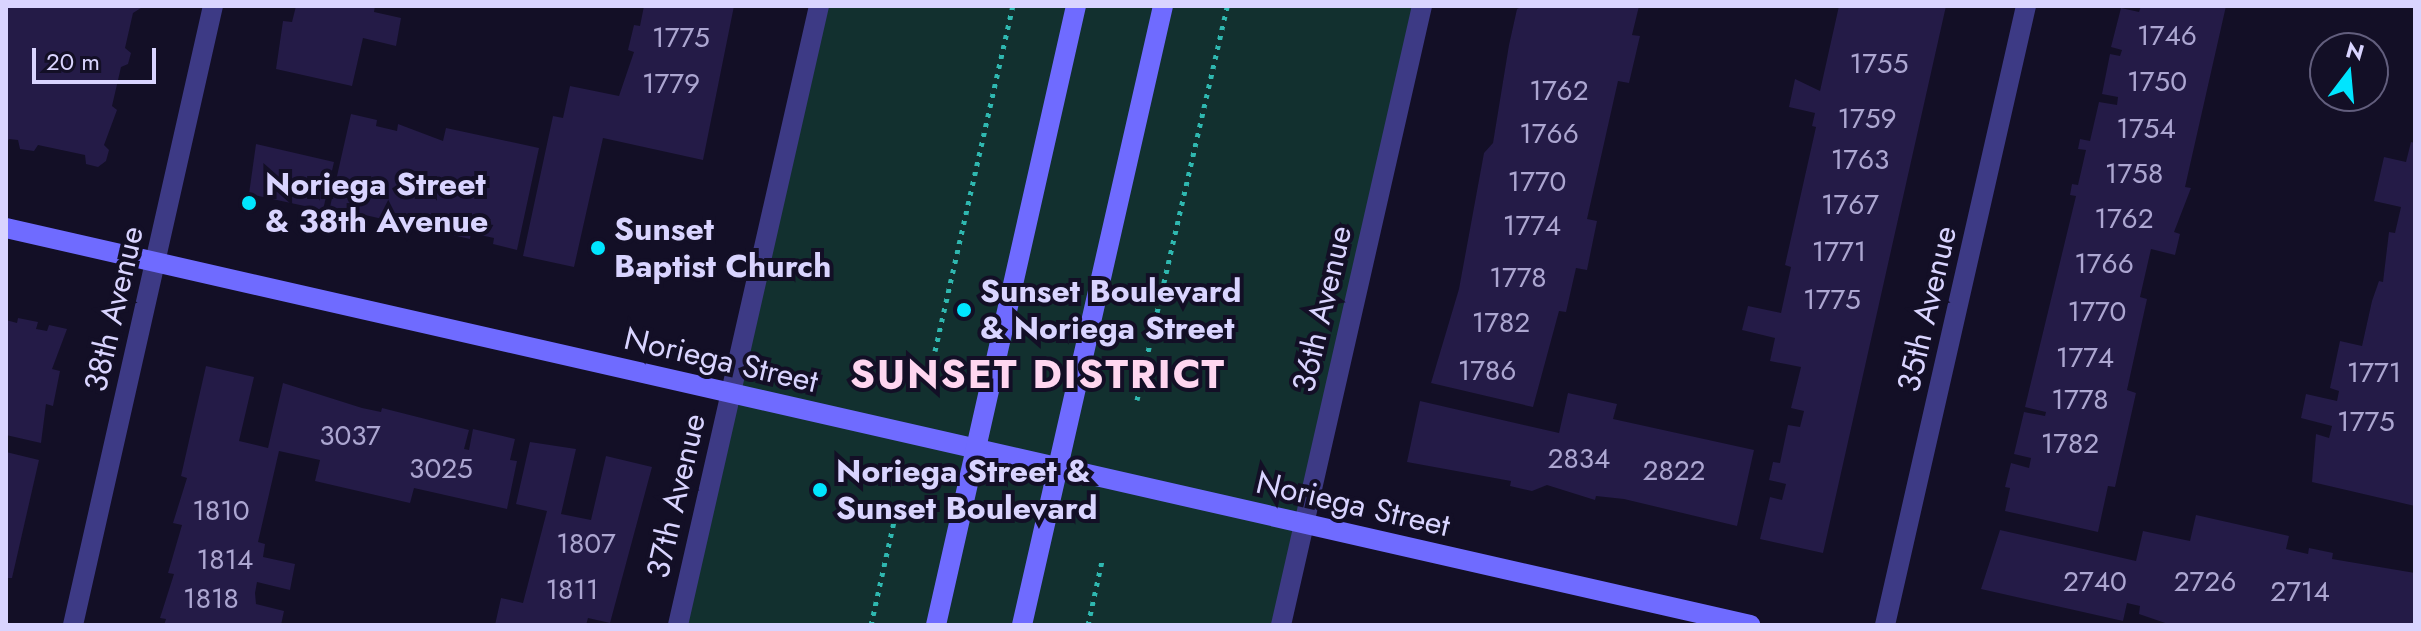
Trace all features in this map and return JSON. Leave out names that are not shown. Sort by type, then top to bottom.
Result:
[{"type":"street","name":"38th Avenue","points":[[73,625],[213,6]]},
{"type":"street","name":"37th Avenue","points":[[678,625],[819,6]]},
{"type":"street","points":[[936,625],[1076,6]]},
{"type":"street","points":[[1022,625],[1163,6]]},
{"type":"street","name":"36th Avenue","points":[[1281,625],[1422,6]]},
{"type":"street","name":"35th Avenue","points":[[1885,625],[2026,6]]},
{"type":"street","name":"Noriega Street","points":[[6,228],[1750,625]]},
{"type":"path","points":[[935,351],[1013,6]]},
{"type":"path","points":[[1137,400],[1227,6]]},
{"type":"path","points":[[871,625],[896,512]]},
{"type":"path","points":[[1088,625],[1102,561]]},
{"type":"green space","points":[[819,6],[1422,6],[1281,625],[678,625]]},
{"type":"building","points":[[6,6],[144,6],[133,13],[125,48],[131,53],[128,64],[121,67],[112,106],[117,110],[104,145],[109,150],[106,161],[98,167],[86,164],[85,155],[38,145],[34,151],[20,149],[18,140],[9,139],[6,144]]},
{"type":"building","points":[[296,6],[375,6],[374,12],[401,18],[396,46],[363,38],[352,86],[276,69],[283,21],[292,22]]},
{"type":"building","points":[[644,6],[734,6],[703,160],[603,138],[574,267],[523,256],[553,116],[563,118],[570,86],[619,96],[634,52],[628,50],[634,25],[640,26]]},
{"type":"building","points":[[1523,6],[1639,6],[1632,35],[1640,36],[1629,83],[1618,81],[1587,219],[1597,221],[1587,270],[1576,268],[1566,312],[1559,311],[1533,407],[1431,383],[1459,289],[1484,153],[1493,143],[1517,9]]},
{"type":"building","points":[[1839,6],[1946,6],[1823,553],[1760,539],[1770,497],[1782,500],[1786,484],[1769,480],[1773,462],[1780,463],[1788,425],[1800,427],[1804,411],[1791,408],[1801,367],[1770,361],[1775,338],[1742,330],[1748,306],[1781,313],[1791,267],[1785,265],[1816,127],[1812,126],[1815,113],[1789,107],[1795,79],[1820,91]]},
{"type":"building","points":[[2141,6],[2226,6],[2185,187],[2191,188],[2174,232],[2180,234],[2175,255],[2151,249],[2140,297],[2147,299],[2127,390],[2136,393],[2115,487],[2108,486],[2098,532],[2005,511],[2010,488],[2005,487],[2011,463],[2029,468],[2031,458],[2014,454],[2024,412],[2045,416],[2046,412],[2025,407],[2076,196],[2070,195],[2072,184],[2078,185],[2086,150],[2078,149],[2080,139],[2090,141],[2099,102],[2117,105],[2118,97],[2102,94],[2110,54],[2120,56],[2122,50],[2111,47],[2121,8],[2139,12]]},
{"type":"building","points":[[351,114],[377,120],[376,126],[397,131],[398,124],[443,141],[446,128],[539,148],[517,250],[493,244],[494,238],[471,233],[470,239],[330,207]]},
{"type":"building","points":[[2411,142],[2415,143],[2415,506],[2312,482],[2316,434],[2329,438],[2332,426],[2301,418],[2306,394],[2337,401],[2339,391],[2330,388],[2340,341],[2362,346],[2372,301],[2379,281],[2383,282],[2389,232],[2395,233],[2401,207],[2374,201],[2384,157],[2406,162]]},
{"type":"building","points":[[256,144],[334,162],[323,210],[249,194]]},
{"type":"building","points":[[18,318],[38,322],[36,329],[47,331],[49,325],[67,329],[52,369],[60,371],[53,406],[46,404],[41,443],[6,435],[6,320],[17,323]]},
{"type":"building","points":[[206,366],[254,377],[239,441],[268,448],[283,383],[362,408],[381,412],[382,408],[469,430],[464,449],[469,450],[473,429],[515,439],[510,460],[517,461],[507,509],[414,488],[410,503],[315,481],[320,460],[279,451],[258,542],[265,544],[263,557],[295,564],[290,590],[257,582],[255,593],[256,604],[284,611],[281,625],[164,625],[166,619],[160,618],[174,574],[168,573],[182,525],[173,523],[187,478],[181,476]]},
{"type":"building","points":[[1568,393],[1617,404],[1613,419],[1754,450],[1737,526],[1624,499],[1596,496],[1595,500],[1547,485],[1532,491],[1510,486],[1511,481],[1407,462],[1420,401],[1559,433]]},
{"type":"building","points":[[530,442],[576,449],[561,514],[591,520],[606,456],[652,467],[610,623],[588,618],[586,625],[495,625],[501,598],[523,603],[547,511],[516,504]]},
{"type":"building","points":[[6,452],[39,460],[12,578],[6,578]]},
{"type":"building","points":[[2196,515],[2289,536],[2286,549],[2308,554],[2309,548],[2333,553],[2332,559],[2415,573],[2415,625],[2171,625],[2139,614],[2140,606],[2127,603],[2123,621],[1981,589],[2000,530],[2136,561],[2143,531],[2190,541]]},
{"type":"place","name":"Noriega Street & 38th Avenue","points":[[249,203]]},
{"type":"place","name":"Sunset Baptist Church","points":[[598,248]]},
{"type":"place","name":"Sunset Boulevard & Noriega Street","points":[[964,310]]},
{"type":"place","name":"Noriega Street & Sunset Boulevard","points":[[820,490]]},
{"type":"district","name":"SUNSET DISTRICT","points":[[1038,374]]}]
